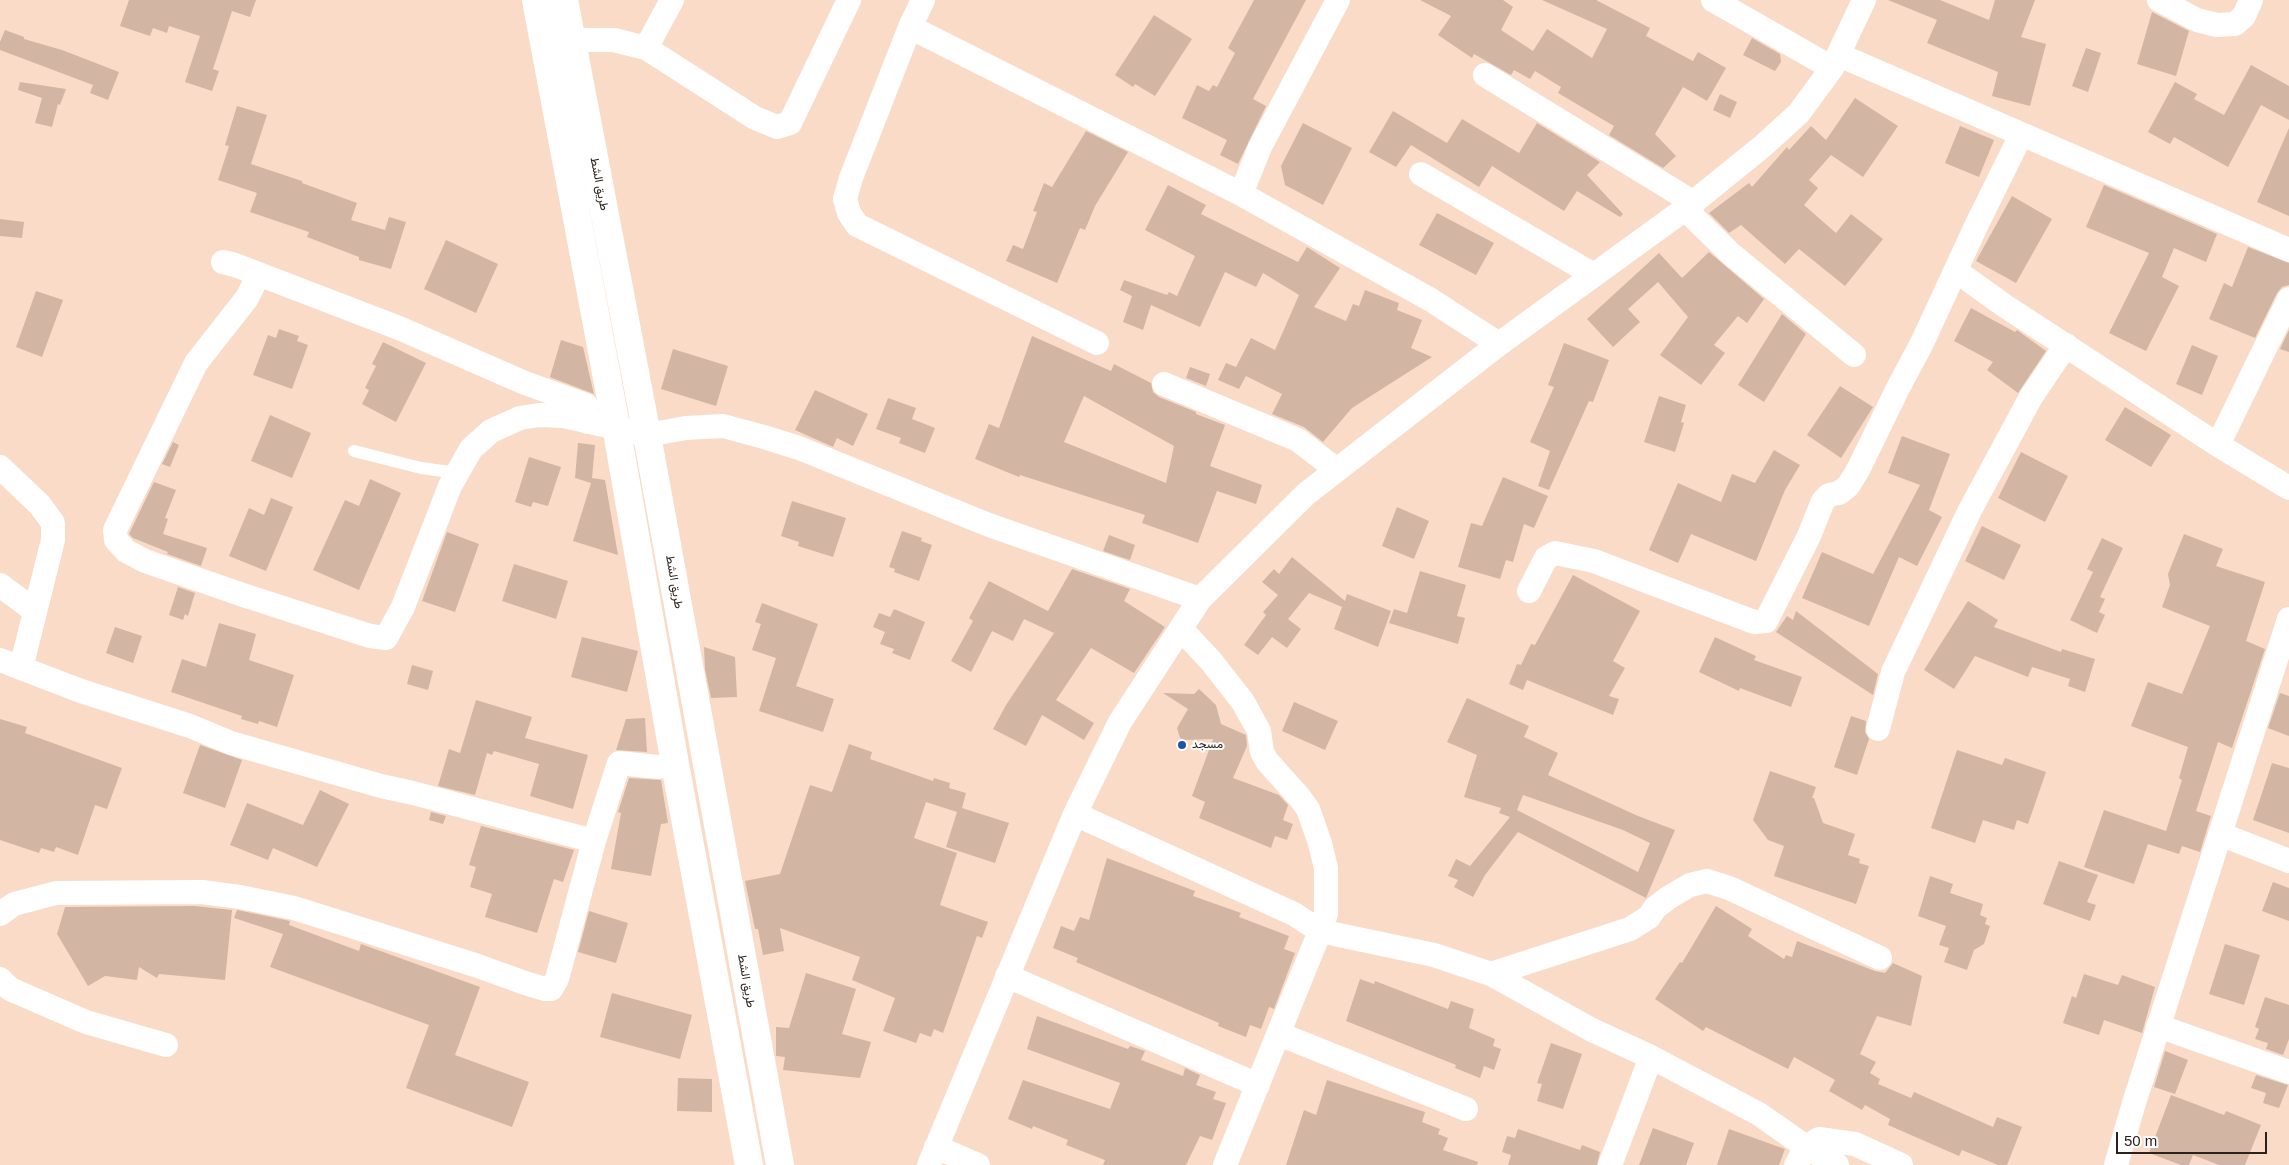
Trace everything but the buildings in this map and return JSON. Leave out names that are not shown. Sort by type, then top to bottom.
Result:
[{"type":"highway","points":[[536,0],[616,426],[675,764],[749,1165]]},
{"type":"highway","name":"طريق الشط","points":[[564,0],[647,435],[780,1165]]},
{"type":"street","points":[[646,48],[672,0]]},
{"type":"street","points":[[572,40],[614,40],[646,48],[754,118],[777,127],[790,123],[849,0]]},
{"type":"street","points":[[923,0],[910,27],[851,178],[845,199],[849,213],[857,225],[1097,343]]},
{"type":"street","points":[[1241,194],[1260,147],[1338,0]]},
{"type":"street","points":[[1713,0],[1836,61],[2159,192],[2289,250]]},
{"type":"street","points":[[978,1165],[932,1156],[1076,814],[1120,722],[1182,630],[1200,599],[1306,494],[1499,344],[1690,206],[1764,146],[1798,113],[1836,61],[1864,0]]},
{"type":"street","points":[[2159,0],[2197,20],[2217,25],[2235,24],[2244,16],[2251,0]]},
{"type":"street","points":[[910,27],[1241,194],[1431,300],[1499,344]]},
{"type":"street","points":[[1485,75],[1690,206],[1731,254],[1854,356]]},
{"type":"street","points":[[1529,591],[1546,558],[1555,553],[1594,561],[1754,622],[1766,621],[1809,536],[1824,501],[1829,495],[1839,492],[1848,486],[1858,470],[2021,135]]},
{"type":"street","points":[[1422,174],[1594,275]]},
{"type":"street","points":[[223,262],[399,328],[525,383],[586,405],[588,422]]},
{"type":"street","points":[[1956,271],[2005,306],[2218,445],[2289,488]]},
{"type":"street","points":[[259,274],[247,298],[196,363],[115,530],[116,540],[126,551],[145,561],[370,636],[386,638],[403,607],[450,486],[471,449],[491,431],[520,418],[564,416],[616,426],[647,435],[686,428],[723,426],[764,437],[799,448],[989,525],[1200,599]]},
{"type":"street","points":[[2218,445],[2289,299]]},
{"type":"street","points":[[1878,729],[1893,672],[1970,510],[2031,397],[2066,345]]},
{"type":"street","points":[[1164,384],[1298,440],[1337,470]]},
{"type":"street","points":[[0,467],[40,505],[53,523],[53,540],[36,611],[10,664],[81,691],[190,726],[231,743],[382,786],[413,792],[594,840]]},
{"type":"street","points":[[0,585],[36,611]]},
{"type":"street","points":[[2116,1165],[2158,1026],[2289,619]]},
{"type":"street","points":[[1182,630],[1211,661],[1243,702],[1259,731],[1262,752],[1267,761],[1308,809],[1320,843],[1326,868],[1326,914],[1225,1165]]},
{"type":"street","points":[[0,914],[14,904],[56,893],[202,892],[240,897],[294,908],[475,965],[525,983],[551,989],[557,979],[594,840],[619,763],[658,767],[675,764]]},
{"type":"street","points":[[1076,814],[1294,914],[1320,931],[1434,955],[1491,974],[1592,1030],[1651,1057],[1759,1114],[1801,1156],[1837,1165]]},
{"type":"street","points":[[2220,834],[2289,861]]},
{"type":"street","points":[[1491,974],[1630,929],[1649,917],[1668,898],[1690,885],[1707,881],[1729,888],[1880,958]]},
{"type":"street","points":[[1007,976],[1258,1086]]},
{"type":"street","points":[[0,980],[10,989],[86,1022],[166,1045]]},
{"type":"street","points":[[2158,1026],[2289,1072]]},
{"type":"street","points":[[1279,1034],[1466,1109]]},
{"type":"street","points":[[1610,1165],[1651,1057]]},
{"type":"street","points":[[1801,1156],[1819,1139],[1835,1140],[1855,1144],[1901,1165]]},
{"type":"lane","points":[[354,451],[420,468],[457,473]]},
{"type":"place","name":"مسجد","points":[[1182,745]]}]
